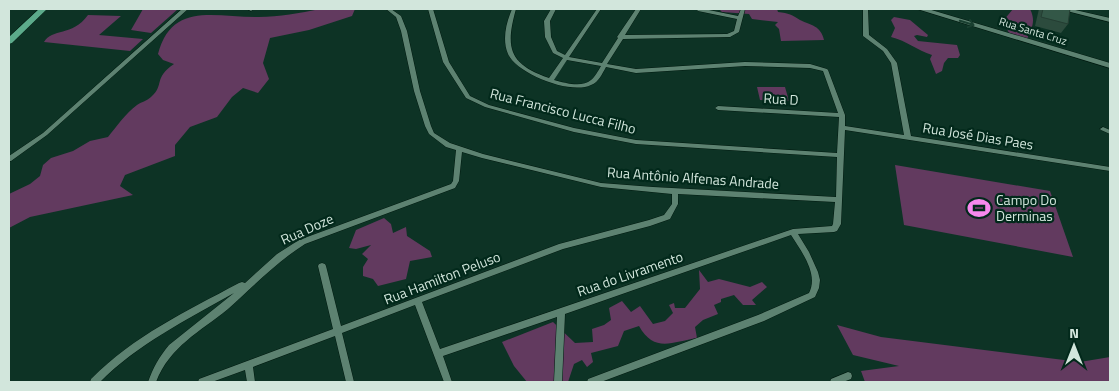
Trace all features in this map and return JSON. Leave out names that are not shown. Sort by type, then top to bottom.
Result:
[{"type":"main road","points":[[9,42],[43,9]]},
{"type":"street","points":[[9,159],[45,134],[186,9]]},
{"type":"street","name":"Rua Antônio Alfenas Andrade","points":[[388,9],[398,16],[404,31],[422,110],[432,134],[459,149],[601,185],[839,200]]},
{"type":"street","name":"Rua Francisco Lucca Filho","points":[[430,9],[450,68],[468,96],[487,106],[565,127],[636,142],[841,155]]},
{"type":"street","points":[[514,9],[508,29],[510,53],[521,66],[552,80],[582,87],[590,86],[638,9]]},
{"type":"street","points":[[553,9],[547,21],[548,37],[556,52],[566,58],[636,71],[738,64],[822,68],[829,76],[842,114],[839,200]]},
{"type":"street","points":[[552,80],[599,9]]},
{"type":"street","points":[[698,9],[740,18]]},
{"type":"street","points":[[620,37],[728,36],[736,32],[744,9]]},
{"type":"street","points":[[866,9],[866,36],[885,50],[894,63],[908,138]]},
{"type":"street","name":"Rua Santa Cruz","points":[[921,9],[1110,66]]},
{"type":"street","points":[[1063,9],[1110,20]]},
{"type":"street","name":"Rua D","points":[[718,108],[842,114]]},
{"type":"street","name":"Rua José Dias Paes","points":[[842,128],[1110,169]]},
{"type":"street","points":[[1103,129],[1110,132]]},
{"type":"street","name":"Rua Doze","points":[[152,382],[155,369],[166,354],[226,305],[280,254],[302,242],[453,186],[456,181],[459,149]]},
{"type":"street","name":"Rua Hamilton Peluso","points":[[202,382],[562,246],[667,217],[675,204],[675,191]]},
{"type":"street","name":"Rua do Livramento","points":[[438,354],[793,232],[834,229],[837,224],[839,200]]},
{"type":"street","points":[[592,382],[761,318],[812,295],[816,290],[817,283],[814,272],[793,232]]},
{"type":"street","points":[[322,266],[350,382]]},
{"type":"street","points":[[94,382],[128,353],[167,327],[249,282]]},
{"type":"street","points":[[418,302],[448,382]]},
{"type":"street","points":[[558,382],[561,311]]},
{"type":"street","points":[[248,364],[251,382]]},
{"type":"street","points":[[834,382],[848,376]]},
{"type":"shaded area","points":[[143,9],[178,9],[151,33],[131,30]]},
{"type":"shaded area","points":[[320,9],[355,9],[352,16],[309,30],[270,38],[263,63],[269,79],[258,93],[243,88],[232,97],[217,117],[190,127],[175,145],[175,156],[125,175],[120,186],[133,195],[30,217],[9,228],[9,194],[30,184],[40,176],[43,165],[51,158],[73,151],[90,141],[108,137],[129,112],[155,93],[161,77],[174,64],[163,60],[158,54],[165,37],[174,26],[185,19],[198,16],[267,17]]},
{"type":"shaded area","points":[[719,9],[777,9],[778,12],[790,15],[815,27],[820,31],[824,40],[781,41],[779,29],[775,25],[778,22],[752,19],[749,14],[722,12]]},
{"type":"shaded area","points":[[1013,9],[1030,9],[1032,13],[1032,28],[1027,39],[1009,33],[1003,21]]},
{"type":"shaded area","points":[[88,15],[121,16],[99,35],[143,39],[130,51],[44,42],[52,35],[76,27]]},
{"type":"shaded area","points":[[894,17],[910,20],[928,35],[927,37],[914,36],[918,41],[957,45],[960,55],[958,58],[948,58],[944,63],[942,71],[936,74],[930,59],[932,55],[891,37],[895,28],[891,20]]},
{"type":"shaded area","points":[[757,87],[785,87],[789,101],[760,100]]},
{"type":"shaded area","name":"Campo Do Derminas","points":[[895,165],[1050,191],[1073,257],[904,225]]},
{"type":"shaded area","points":[[384,218],[391,224],[393,233],[406,227],[407,236],[430,251],[432,257],[410,261],[406,279],[378,286],[373,279],[363,276],[363,267],[368,259],[362,254],[371,245],[356,249],[349,248],[356,230]]},
{"type":"shaded area","points":[[699,270],[708,282],[719,279],[750,287],[762,282],[767,287],[752,300],[756,305],[743,305],[734,295],[721,299],[721,302],[714,305],[718,314],[703,320],[695,327],[697,338],[664,344],[651,340],[639,326],[624,331],[618,346],[591,353],[593,362],[587,367],[582,360],[574,364],[568,382],[527,382],[514,366],[502,342],[553,322],[575,343],[593,342],[592,329],[604,325],[611,320],[609,308],[622,301],[631,312],[640,306],[653,324],[665,321],[673,313],[669,305],[674,303],[675,308],[685,308],[700,289]]},
{"type":"shaded area","points":[[837,325],[881,337],[1080,362],[1110,357],[1110,382],[865,382],[861,371],[899,366],[853,355]]},
{"type":"building","points":[[1043,9],[1070,9],[1068,24],[1041,17]]},
{"type":"place","name":"Campo Do Derminas","points":[[979,208]]}]
